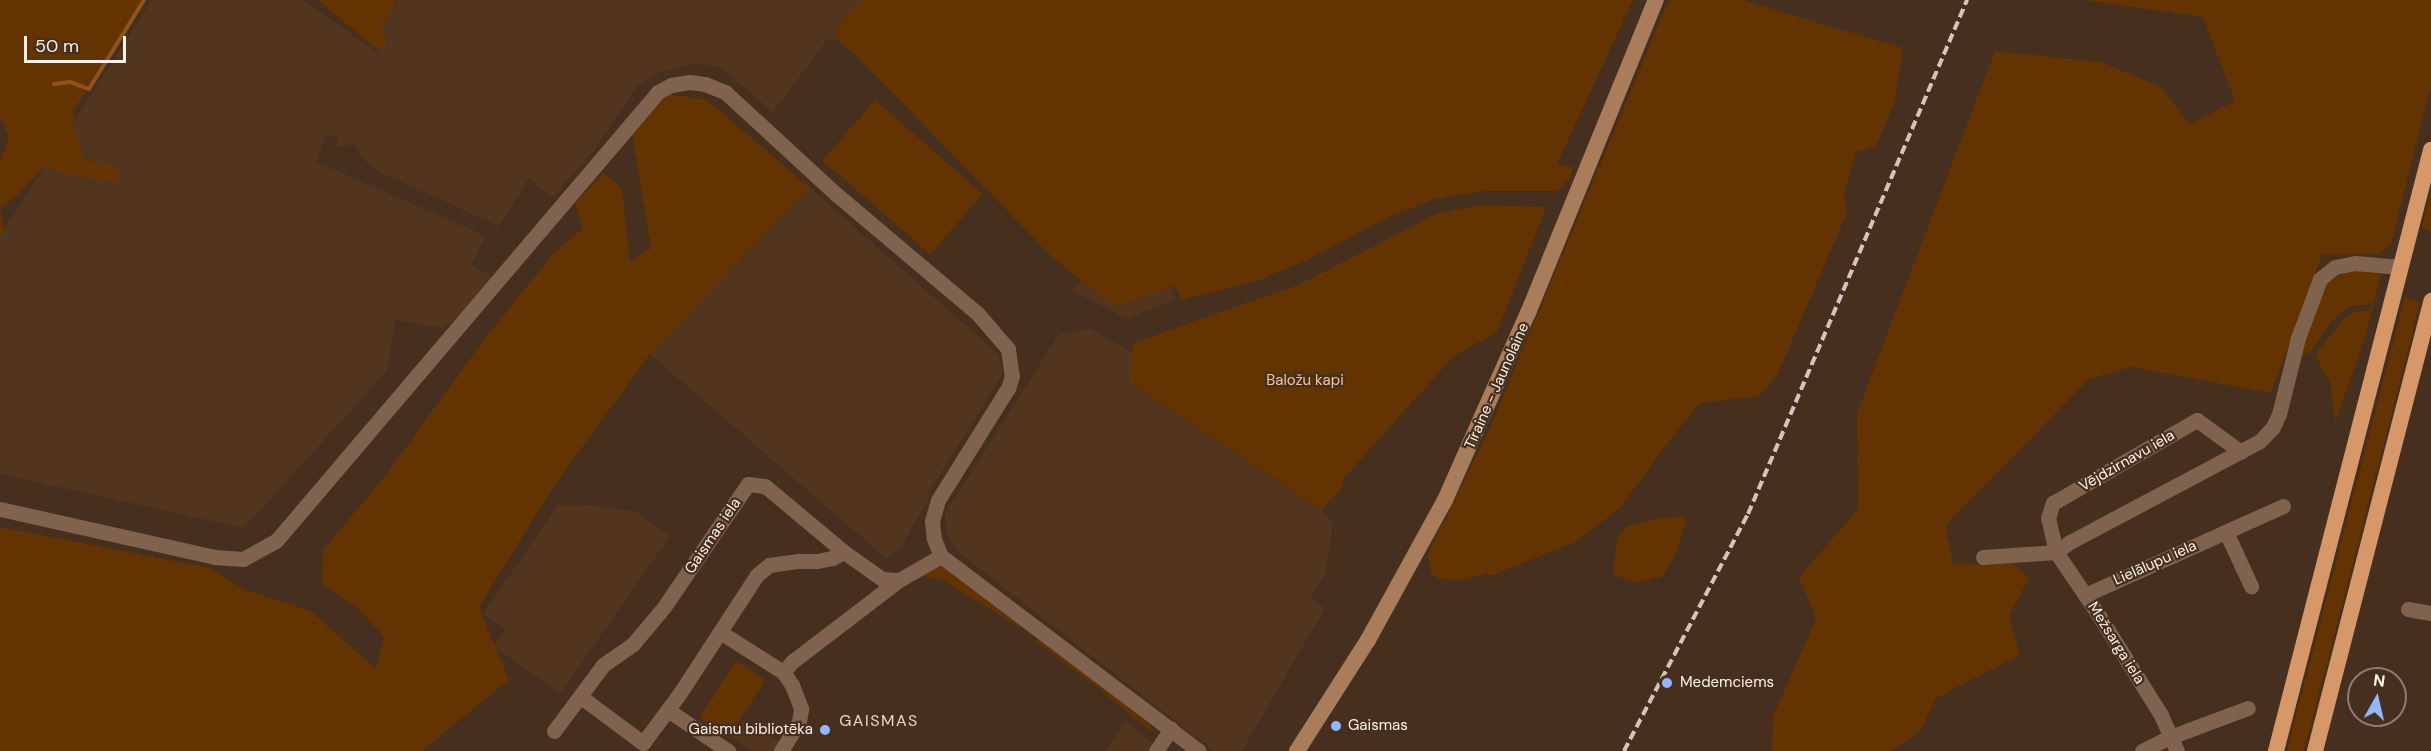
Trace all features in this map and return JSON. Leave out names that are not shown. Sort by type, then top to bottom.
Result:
[{"type":"highway","points":[[2276,751],[2431,150]]},
{"type":"highway","points":[[2315,751],[2431,302]]},
{"type":"main road","name":"Tīraine - Jaunolaine","points":[[1297,751],[1362,650],[1445,500],[1528,313],[1656,0]]},
{"type":"street","points":[[0,509],[214,557],[243,560],[276,541],[658,92],[671,85],[698,83],[725,92],[836,194],[978,314],[1000,338],[1011,358],[1012,376],[1003,399],[938,500],[932,520],[934,539],[941,556],[1199,751]]},
{"type":"street","points":[[1983,557],[2056,552],[2070,542],[2260,441],[2273,427],[2293,367],[2298,338],[2320,279],[2335,267],[2355,263],[2400,267]]},
{"type":"street","name":"Vējdzirnavu iela","points":[[2056,552],[2048,518],[2053,503],[2197,420],[2241,452]]},
{"type":"street","name":"Gaismas iela","points":[[581,697],[603,665],[633,644],[664,608],[748,484],[756,483],[765,486],[844,552],[882,579],[899,580]]},
{"type":"street","name":"Lielālupu iela","points":[[2085,595],[2283,507]]},
{"type":"street","points":[[2226,532],[2250,586]]},
{"type":"street","points":[[554,731],[581,697],[643,747],[757,575],[769,565],[817,561],[832,558],[844,552]]},
{"type":"street","name":"Mežsarga iela","points":[[2056,552],[2160,715],[2173,744]]},
{"type":"street","points":[[783,672],[793,661],[899,580],[941,556]]},
{"type":"street","points":[[2408,609],[2431,613]]},
{"type":"street","points":[[720,632],[783,672],[792,686],[801,709],[799,722],[781,751]]},
{"type":"street","points":[[2142,751],[2173,744],[2247,708]]},
{"type":"street","points":[[668,710],[728,751]]},
{"type":"street","points":[[1156,751],[1171,729]]},
{"type":"shaded area","points":[[152,0],[303,0],[379,54],[378,50],[388,43],[381,29],[397,0],[862,0],[836,27],[835,39],[827,40],[773,112],[720,67],[695,63],[659,73],[638,85],[593,151],[552,198],[529,178],[499,226],[382,173],[366,162],[354,144],[336,147],[338,137],[325,135],[317,162],[486,236],[471,265],[494,277],[463,314],[442,328],[396,320],[387,371],[244,528],[0,474],[0,236]]},
{"type":"shaded area","points":[[810,188],[998,354],[1004,372],[928,493],[929,498],[901,547],[887,559],[650,354]]},
{"type":"shaded area","points":[[1090,271],[1169,279],[1175,299],[1127,319],[1072,291]]},
{"type":"shaded area","points":[[1091,329],[1133,353],[1129,382],[1321,510],[1333,524],[1326,573],[1310,598],[1325,608],[1242,751],[1214,751],[956,550],[947,534],[945,514],[1059,334]]},
{"type":"shaded area","points":[[558,505],[599,506],[636,512],[670,536],[560,694],[494,646],[506,629],[483,614]]},
{"type":"shaded area","points":[[744,719],[780,742],[774,751],[752,751],[732,738]]},
{"type":"shaded area","points":[[1126,721],[1162,751],[1106,751]]},
{"type":"green space","points":[[0,0],[144,0],[73,111],[74,128],[84,159],[117,167],[120,183],[81,177],[43,167],[16,197],[0,208],[0,161],[9,138],[0,116]]},
{"type":"green space","points":[[318,0],[397,0],[381,29],[388,43],[378,50]]},
{"type":"green space","points":[[862,0],[1633,0],[1557,164],[1573,167],[1570,178],[1558,191],[1484,191],[1435,199],[1391,216],[1309,259],[1260,280],[1182,300],[1175,286],[1115,307],[1053,258],[853,52],[835,39],[836,27]]},
{"type":"green space","points":[[1669,0],[1742,0],[1903,48],[1895,102],[1876,146],[1856,152],[1844,192],[1847,213],[1777,376],[1758,396],[1700,403],[1621,507],[1576,542],[1491,576],[1487,573],[1465,580],[1440,579],[1431,574],[1428,554],[1490,428]]},
{"type":"green space","points":[[2083,0],[2431,0],[2431,86],[2391,245],[2380,254],[2322,255],[2271,393],[2131,367],[2089,379],[1946,525],[1953,565],[2013,563],[2029,578],[2009,616],[2020,655],[1936,698],[1921,730],[1891,751],[1772,751],[1773,716],[1816,619],[1799,577],[1858,509],[1857,413],[1995,51],[2101,62],[2161,87],[2190,124],[2235,101],[2203,17]]},
{"type":"green space","points":[[667,94],[707,100],[810,188],[650,354],[556,483],[479,607],[509,680],[422,751],[0,751],[0,527],[210,568],[245,590],[311,611],[376,669],[384,637],[357,607],[322,584],[323,550],[386,475],[485,338],[554,253],[583,228],[575,203],[604,173],[622,189],[630,262],[651,248],[632,135]]},
{"type":"green space","points":[[875,100],[983,194],[930,254],[823,160]]},
{"type":"green space","points":[[2431,190],[2431,232],[2422,227]]},
{"type":"green space","name":"Baložu kapi","points":[[1481,205],[1546,207],[1497,332],[1454,356],[1344,478],[1342,489],[1321,510],[1129,382],[1133,343],[1300,284],[1438,213]]},
{"type":"green space","points":[[0,208],[5,233],[0,235]]},
{"type":"green space","points":[[2373,270],[2380,273],[2380,279],[2366,334],[2335,424],[2331,385],[2317,359],[2317,352],[2344,319],[2357,311],[2369,311],[2371,304],[2366,302],[2365,305],[2352,306],[2342,311],[2332,321],[2310,353],[2301,354],[2319,295],[2327,283],[2345,271]]},
{"type":"green space","points":[[2405,297],[2420,302],[2304,751],[2287,751]]},
{"type":"green space","points":[[1684,516],[1686,522],[1675,556],[1662,577],[1636,582],[1613,575],[1617,537],[1627,526],[1662,518]]},
{"type":"green space","points":[[934,564],[948,569],[1029,633],[941,579],[917,575]]},
{"type":"green space","points":[[1038,639],[1101,687],[1099,689],[1036,641]]},
{"type":"green space","points":[[736,661],[765,680],[729,736],[700,717]]},
{"type":"green space","points":[[1104,688],[1153,728],[1150,731],[1101,691]]},
{"type":"waterway","points":[[54,84],[70,82],[89,89],[144,0]]},
{"type":"railway","points":[[1624,751],[1748,514],[1967,0]]},
{"type":"place","name":"Medemciems","points":[[1667,683]]},
{"type":"place","name":"Gaismas","points":[[1336,726]]},
{"type":"place","name":"Gaismu bibliotēka","points":[[825,730]]},
{"type":"district","name":"GAISMAS","points":[[879,721]]}]
